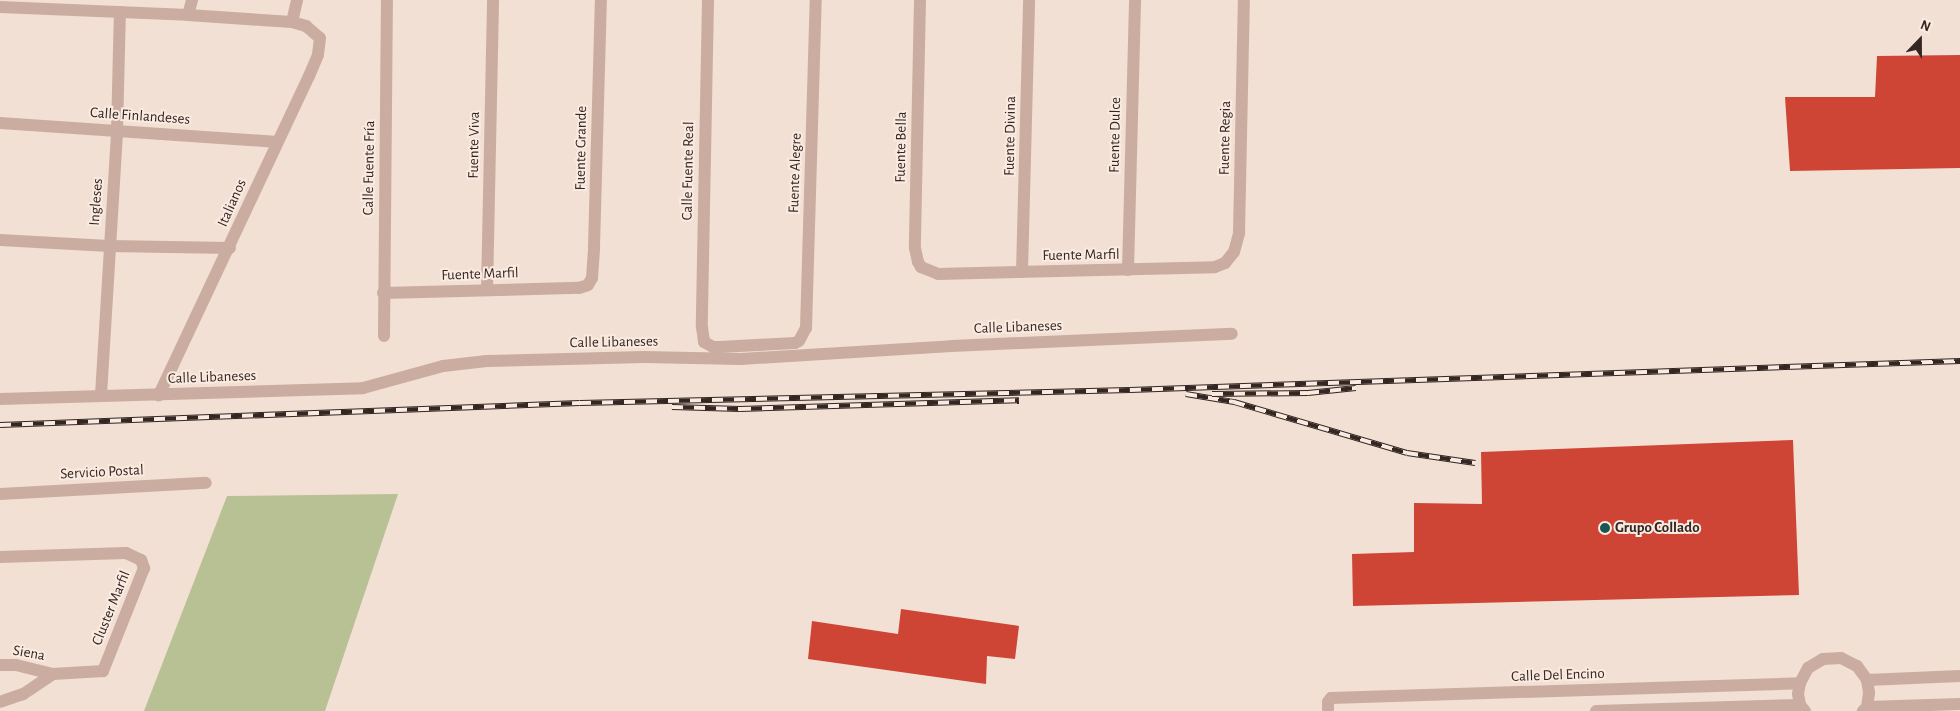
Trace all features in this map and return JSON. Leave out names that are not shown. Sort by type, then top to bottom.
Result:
[{"type":"street","points":[[188,14],[192,0]]},
{"type":"street","points":[[0,7],[94,5],[120,12],[188,14],[292,22],[297,0]]},
{"type":"street","name":"Calle Fuente Fría","points":[[384,336],[387,0]]},
{"type":"street","name":"Fuente Viva","points":[[487,290],[493,0]]},
{"type":"street","name":"Fuente Grande","points":[[578,288],[588,285],[592,278],[600,0]]},
{"type":"street","name":"Calle Fuente Real","points":[[708,0],[702,259],[702,327],[704,342],[713,347],[795,343]]},
{"type":"street","name":"Fuente Alegre","points":[[795,343],[799,341],[806,328],[807,317],[816,0]]},
{"type":"street","name":"Fuente Bella","points":[[920,0],[915,248],[921,267],[928,271],[947,274]]},
{"type":"street","name":"Fuente Divina","points":[[1022,272],[1029,0]]},
{"type":"street","name":"Fuente Dulce","points":[[1128,270],[1135,0]]},
{"type":"street","name":"Fuente Regia","points":[[1215,267],[1225,263],[1234,252],[1239,233],[1244,0]]},
{"type":"street","name":"Ingleses","points":[[101,395],[116,131],[120,12]]},
{"type":"street","name":"Italianos","points":[[159,395],[230,248],[318,55],[320,38],[306,26],[292,22]]},
{"type":"street","name":"Calle Finlandeses","points":[[0,123],[277,142]]},
{"type":"street","points":[[0,240],[109,246],[230,248]]},
{"type":"street","name":"Fuente Marfil","points":[[947,274],[1215,267]]},
{"type":"street","name":"Fuente Marfil","points":[[383,294],[578,288]]},
{"type":"street","name":"Calle Libaneses","points":[[0,399],[363,388],[460,362],[644,357],[740,358],[962,345],[1232,334]]},
{"type":"street","name":"Servicio Postal","points":[[0,494],[206,483]]},
{"type":"street","name":"Cluster Marfil","points":[[0,557],[126,553],[141,560],[144,568],[142,578],[103,671],[53,674]]},
{"type":"street","points":[[1596,711],[1803,708],[1800,684],[1808,668],[1823,659],[1841,658],[1857,666],[1867,680],[1870,693],[1865,709],[1960,704]]},
{"type":"street","name":"Siena","points":[[0,665],[16,664],[53,674]]},
{"type":"street","points":[[0,702],[23,694],[53,674]]},
{"type":"street","points":[[1867,680],[1960,676]]},
{"type":"street","name":"Calle Del Encino","points":[[1328,711],[1328,702],[1331,698],[1800,684]]},
{"type":"green space","points":[[398,494],[325,711],[144,711],[227,496]]},
{"type":"building","points":[[1960,55],[1960,168],[1790,171],[1785,97],[1875,97],[1877,56]]},
{"type":"building","name":"Grupo Collado","points":[[1793,440],[1799,595],[1353,606],[1352,554],[1414,552],[1414,503],[1482,504],[1481,452]]},
{"type":"building","points":[[901,609],[1019,626],[1015,659],[987,656],[986,684],[808,659],[812,621],[898,634]]},
{"type":"railway","points":[[0,425],[580,403],[1130,390],[1960,361]]},
{"type":"railway","points":[[1212,394],[1308,393],[1356,388]]},
{"type":"railway","points":[[1186,394],[1234,402],[1407,453],[1475,463]]},
{"type":"railway","points":[[672,407],[740,409],[1019,400]]},
{"type":"place","name":"Grupo Collado","points":[[1605,528]]}]
